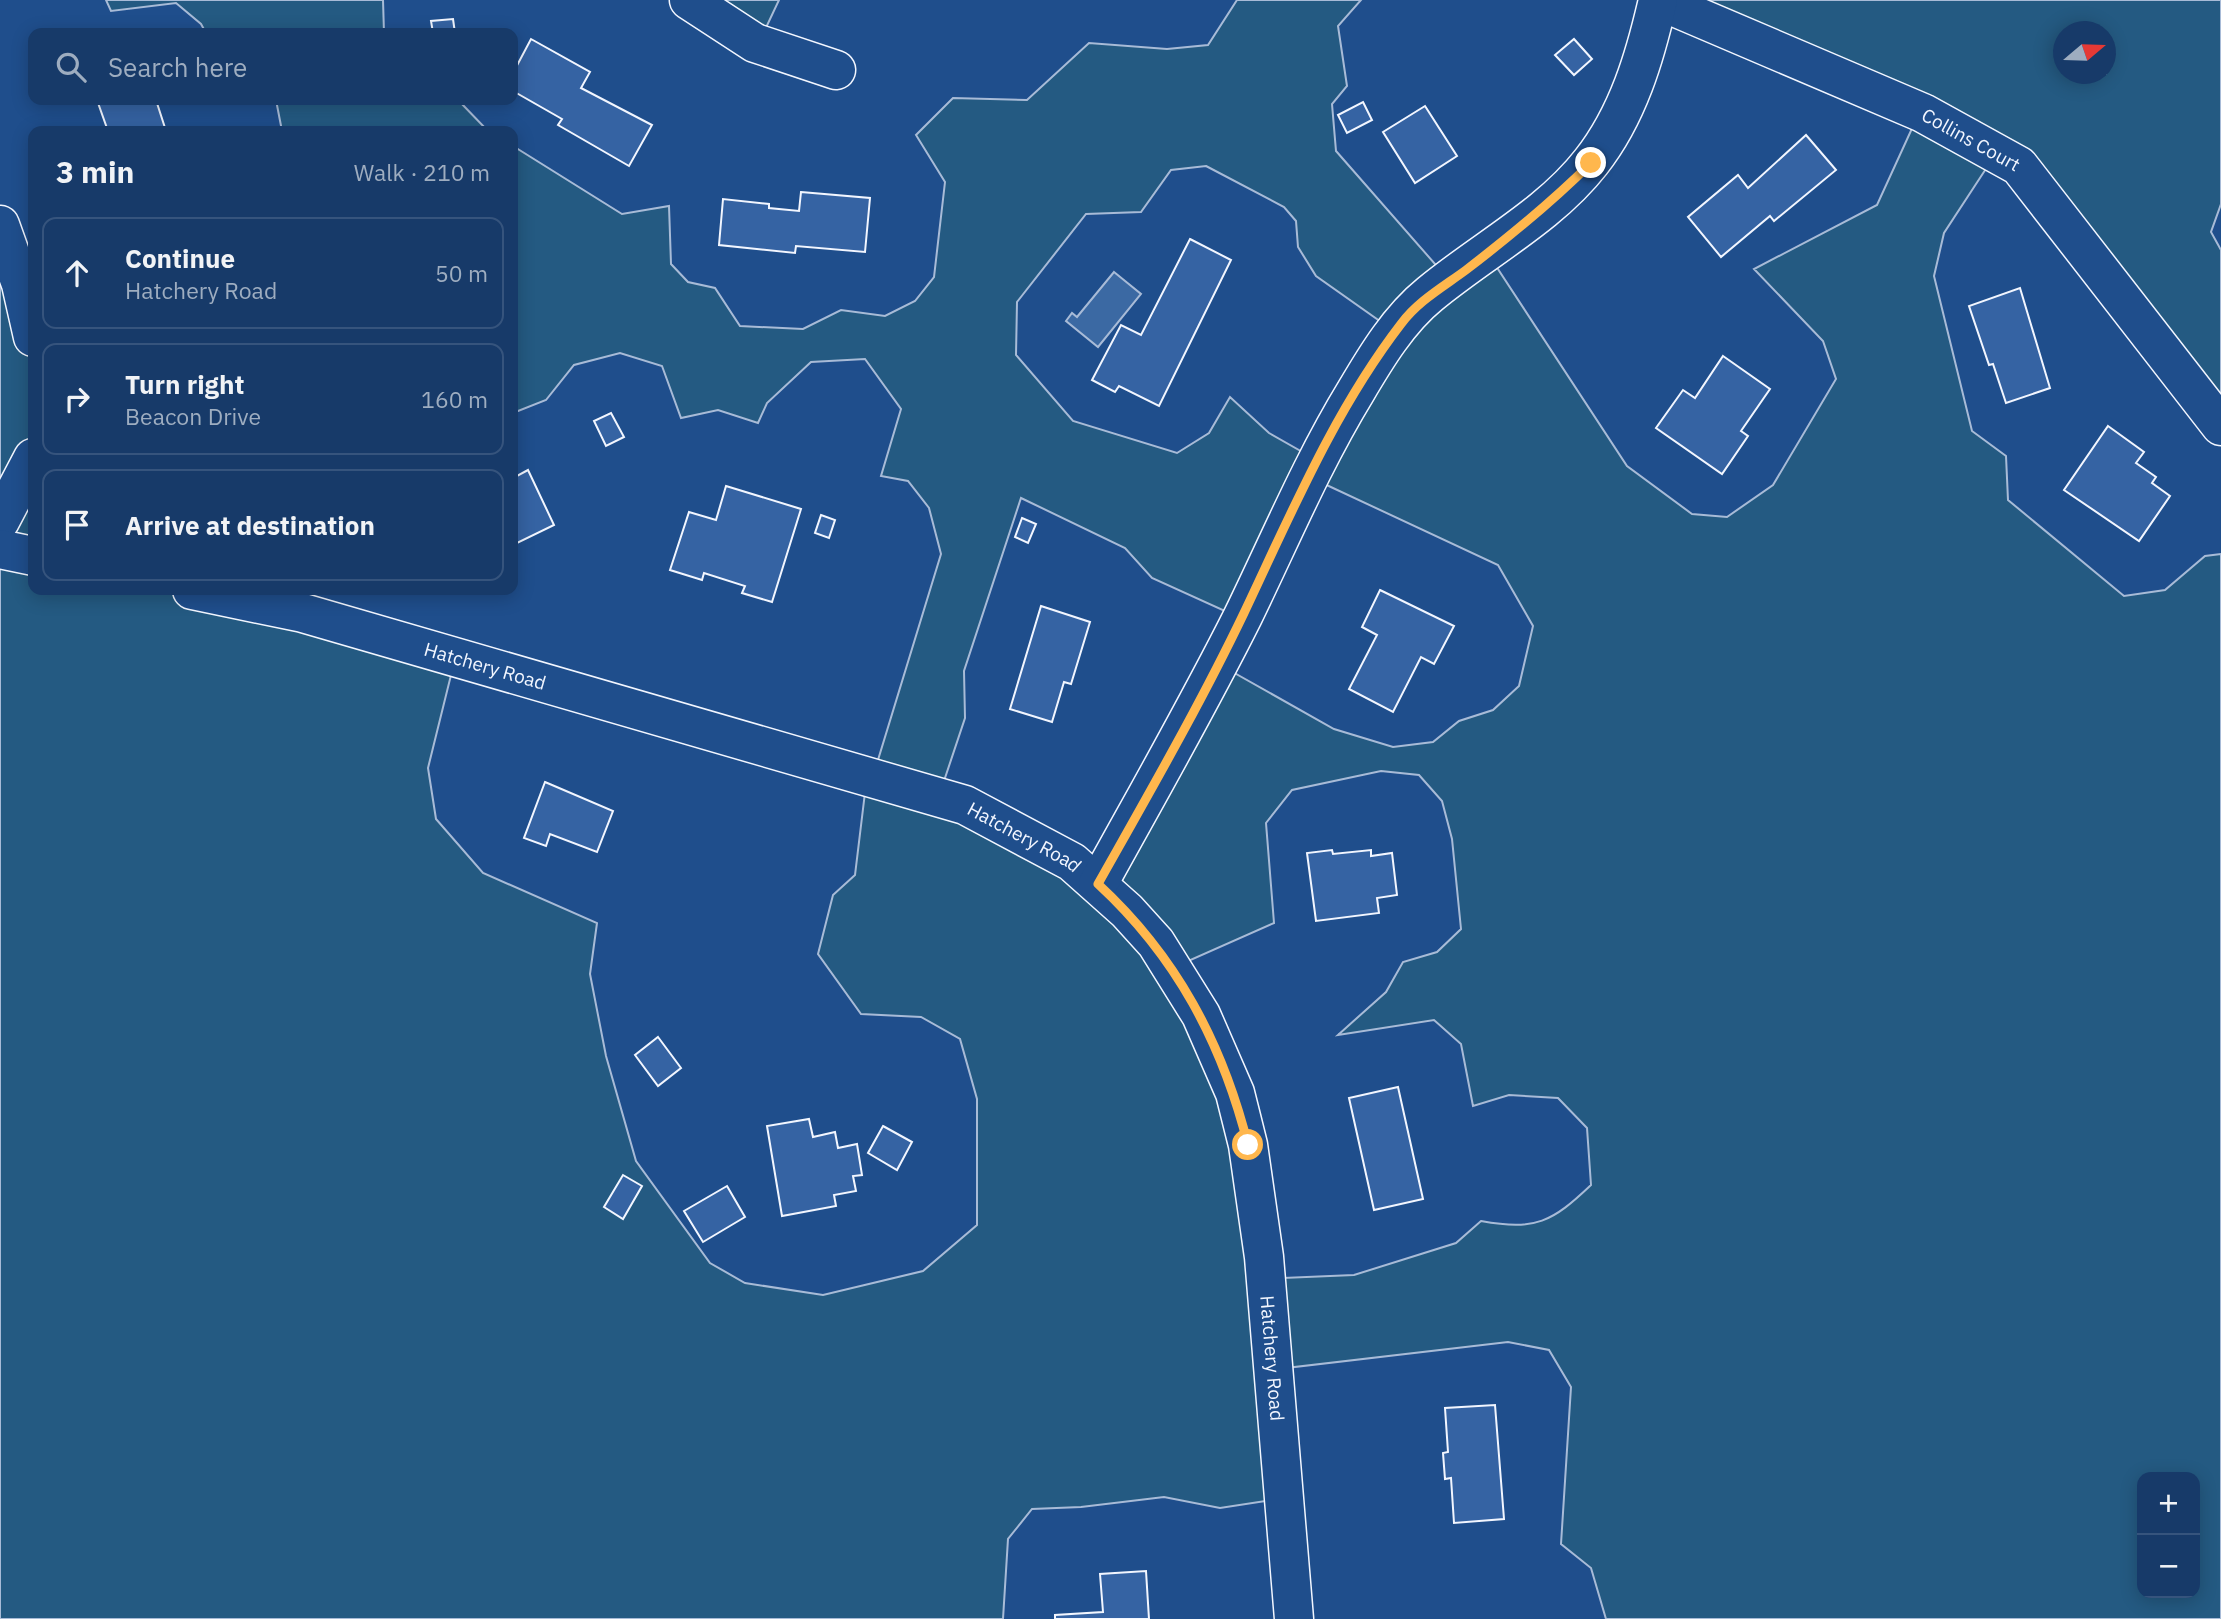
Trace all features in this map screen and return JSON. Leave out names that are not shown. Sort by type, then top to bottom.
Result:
[{"type":"street","points":[[689,0],[755,43],[836,70]]},
{"type":"street","points":[[1098,884],[1243,614],[1288,524],[1301,489],[1356,391],[1402,322],[1430,294],[1464,271],[1563,191],[1591,163],[1614,128],[1633,88],[1647,49],[1658,0]]},
{"type":"street","name":"Collins Court","points":[[1658,0],[1923,113],[2019,166],[2221,426]]},
{"type":"street","points":[[0,225],[21,284],[28,315]]},
{"type":"street","points":[[0,521],[28,468]]},
{"type":"street","points":[[0,549],[28,555]]},
{"type":"street","name":"Hatchery Road","points":[[215,595],[303,614],[873,780],[920,790],[965,805],[1007,825],[1072,862],[1098,884],[1156,943],[1201,1015],[1235,1093],[1248,1145],[1264,1257],[1294,1619]]},
{"type":"shaded area","points":[[106,0],[383,0],[384,28],[203,28],[176,3],[111,11]]},
{"type":"shaded area","points":[[697,0],[779,0],[762,36]]},
{"type":"shaded area","points":[[1237,0],[1361,0],[1338,26],[1347,86],[1332,104],[1336,151],[1449,280],[1492,260],[1627,466],[1692,514],[1727,517],[1773,485],[1836,379],[1823,341],[1754,269],[1877,205],[1920,111],[1665,0],[2221,0],[2221,204],[2211,232],[2221,250],[2221,402],[1993,158],[1944,233],[1934,276],[1972,431],[2006,456],[2008,500],[2124,596],[2165,590],[2205,556],[2221,554],[2221,1619],[1606,1619],[1591,1568],[1561,1544],[1571,1387],[1549,1350],[1508,1342],[1278,1369],[1285,1498],[1220,1508],[1164,1497],[1081,1507],[1032,1509],[1008,1539],[1003,1619],[0,1619],[0,211],[28,264],[28,595],[235,595],[454,663],[428,768],[436,819],[483,873],[597,923],[590,974],[606,1056],[636,1161],[710,1263],[745,1283],[823,1295],[923,1271],[977,1225],[977,1099],[960,1039],[921,1017],[861,1014],[818,954],[833,895],[855,875],[867,776],[874,773],[941,554],[929,508],[908,481],[881,476],[901,409],[865,359],[811,362],[767,403],[758,423],[718,410],[681,418],[662,366],[620,353],[574,365],[546,400],[518,411],[518,149],[622,214],[669,206],[671,264],[688,282],[715,288],[740,326],[803,329],[841,310],[885,316],[915,301],[934,277],[945,182],[916,135],[953,98],[1027,100],[1089,43],[1167,49],[1208,45]],"holes":[[[1206,166],[1284,207],[1296,221],[1298,247],[1316,276],[1391,329],[1306,454],[1269,433],[1230,397],[1209,433],[1177,453],[1073,421],[1016,355],[1017,302],[1086,214],[1141,212],[1171,170]],[[1318,481],[1498,565],[1533,626],[1519,686],[1493,710],[1459,721],[1433,742],[1393,747],[1334,729],[1222,666],[1101,876],[941,790],[965,718],[964,671],[1021,498],[1125,548],[1152,578],[1238,617]],[[1381,771],[1419,775],[1442,801],[1452,839],[1461,929],[1437,952],[1403,962],[1386,992],[1338,1035],[1434,1020],[1461,1044],[1473,1106],[1509,1095],[1558,1098],[1587,1128],[1591,1185],[1565,1208],[1542,1221],[1516,1225],[1481,1221],[1456,1243],[1354,1275],[1283,1278],[1179,965],[1274,923],[1266,823],[1292,790]]]},
{"type":"shaded area","points":[[277,105],[463,105],[483,126],[281,126]]},
{"type":"shaded area","points":[[1114,272],[1141,294],[1098,347],[1066,321],[1072,313],[1077,317]]},
{"type":"building","points":[[453,19],[454,28],[432,28],[431,21]]},
{"type":"building","points":[[531,39],[590,72],[581,88],[652,125],[629,166],[558,125],[562,119],[518,94],[518,64]]},
{"type":"building","points":[[1574,39],[1592,59],[1574,75],[1555,55]]},
{"type":"building","points":[[1363,102],[1372,120],[1347,133],[1338,115]]},
{"type":"building","points":[[99,105],[158,105],[164,126],[106,126]]},
{"type":"building","points":[[1425,106],[1457,156],[1415,183],[1383,132]]},
{"type":"building","points":[[1806,135],[1836,170],[1774,221],[1770,216],[1721,257],[1688,217],[1738,175],[1748,188]]},
{"type":"building","points":[[801,192],[870,198],[865,252],[796,246],[795,253],[719,245],[723,199],[769,204],[769,208],[799,211]]},
{"type":"building","points":[[1190,239],[1231,260],[1159,406],[1119,386],[1115,392],[1092,380],[1121,325],[1141,335]]},
{"type":"building","points":[[2020,288],[2050,388],[2006,403],[1993,364],[1989,365],[1969,306]]},
{"type":"building","points":[[1723,356],[1770,389],[1741,431],[1748,436],[1722,474],[1656,428],[1683,390],[1695,398]]},
{"type":"building","points":[[611,413],[624,437],[606,446],[594,421]]},
{"type":"building","points":[[2108,426],[2144,452],[2136,463],[2156,477],[2152,483],[2170,496],[2139,541],[2064,490]]},
{"type":"building","points":[[528,470],[554,525],[518,543],[518,475]]},
{"type":"building","points":[[726,486],[801,509],[772,602],[742,593],[745,586],[704,573],[702,580],[670,570],[689,512],[716,520]]},
{"type":"building","points":[[821,515],[835,520],[829,538],[815,533]]},
{"type":"building","points":[[1022,518],[1036,524],[1028,543],[1015,537]]},
{"type":"building","points":[[1380,590],[1454,626],[1434,664],[1421,657],[1393,712],[1349,689],[1377,635],[1362,627]]},
{"type":"building","points":[[1041,606],[1090,622],[1071,684],[1064,682],[1052,722],[1010,709]]},
{"type":"building","points":[[545,782],[613,811],[597,852],[550,834],[546,846],[524,838]]},
{"type":"building","points":[[1332,850],[1333,854],[1371,850],[1371,856],[1392,853],[1397,895],[1377,898],[1379,913],[1316,921],[1307,853]]},
{"type":"building","points":[[658,1037],[681,1068],[658,1086],[635,1055]]},
{"type":"building","points":[[1398,1087],[1423,1199],[1374,1210],[1349,1098]]},
{"type":"building","points":[[809,1119],[813,1137],[835,1132],[838,1148],[857,1144],[862,1175],[853,1176],[856,1191],[834,1195],[836,1206],[782,1216],[767,1126]]},
{"type":"building","points":[[883,1126],[912,1142],[897,1170],[868,1153]]},
{"type":"building","points":[[623,1175],[642,1186],[623,1219],[604,1207]]},
{"type":"building","points":[[727,1186],[745,1217],[703,1242],[684,1211]]},
{"type":"building","points":[[1495,1405],[1504,1519],[1454,1523],[1451,1478],[1445,1479],[1443,1453],[1448,1452],[1445,1408]]},
{"type":"building","points":[[1146,1571],[1149,1619],[1055,1619],[1055,1615],[1103,1612],[1100,1574]]},
{"type":"route","points":[[1248,1145],[1235,1093],[1201,1015],[1156,943],[1128,911],[1098,884],[1243,614],[1288,524],[1301,489],[1356,391],[1402,322],[1430,294],[1464,271],[1563,191],[1591,163]]}]
